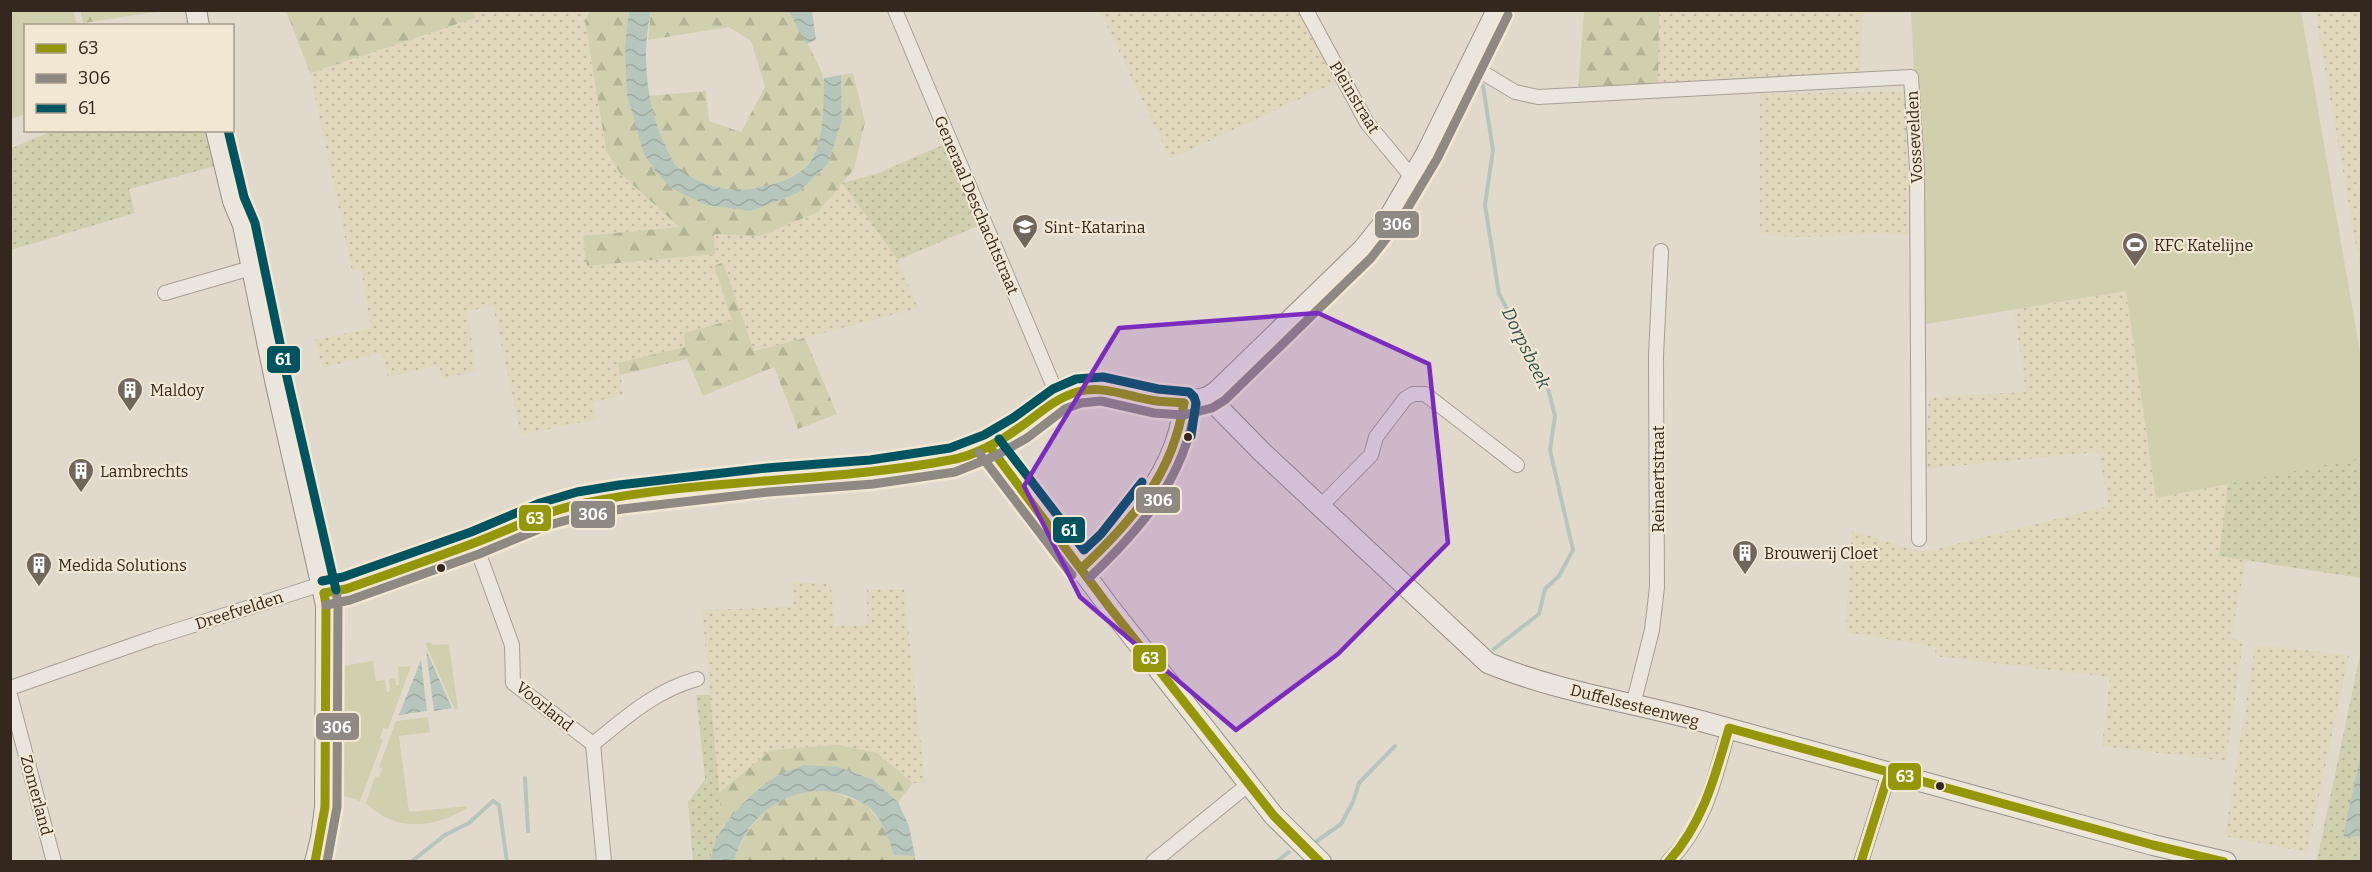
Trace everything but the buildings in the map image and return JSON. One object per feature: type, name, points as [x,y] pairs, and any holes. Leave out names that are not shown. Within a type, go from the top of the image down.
[{"type":"street","name":"Generaal Deschachtstraat","points":[[895,10],[1059,399]]},
{"type":"street","name":"Pleinstraat","points":[[1306,10],[1367,123],[1412,177]]},
{"type":"street","points":[[323,588],[346,589],[475,543],[545,514],[579,504],[768,480],[872,472],[953,460],[989,446],[1020,428],[1059,399],[1078,391],[1102,389],[1156,401],[1184,403],[1208,397],[1217,391],[1363,249],[1391,214],[1497,10]]},
{"type":"street","name":"Vossevelden","points":[[1470,65],[1515,92],[1538,97],[1911,77],[1917,169],[1919,539]]},
{"type":"street","points":[[216,132],[233,201],[243,225],[250,268],[323,588],[325,807],[315,861]]},
{"type":"street","name":"Reinaertstraat","points":[[1633,705],[1652,630],[1657,587],[1656,356],[1661,251]]},
{"type":"street","points":[[165,292],[250,268]]},
{"type":"street","points":[[1320,507],[1371,455],[1376,437],[1404,399],[1413,394],[1425,394],[1517,465]]},
{"type":"street","name":"Duffelsesteenweg","points":[[1208,397],[1320,507],[1488,663],[1516,675],[1729,728],[2153,845],[2226,861]]},
{"type":"street","points":[[1082,568],[1110,542],[1168,462],[1179,434],[1184,403]]},
{"type":"street","points":[[989,446],[1110,608],[1274,816],[1320,861]]},
{"type":"street","name":"Voorland","points":[[475,543],[512,645],[513,683],[592,744]]},
{"type":"street","name":"Dreefvelden","points":[[10,688],[153,638],[323,588]]},
{"type":"street","points":[[604,861],[592,744],[643,704],[682,683],[697,679]]},
{"type":"street","name":"Zomerland","points":[[10,694],[54,861]]},
{"type":"street","points":[[1668,861],[1682,848],[1703,815],[1729,728]]},
{"type":"street","points":[[1861,861],[1889,773]]},
{"type":"street","points":[[1154,861],[1250,783]]},
{"type":"highlighted area","points":[[1318,313],[1429,364],[1448,543],[1338,654],[1236,730],[1080,597],[1024,486],[1119,328]]},
{"type":"shaded area","points":[[472,11],[590,11],[585,21],[605,148],[621,173],[679,227],[583,236],[587,266],[715,254],[714,234],[760,236],[818,212],[842,183],[898,260],[918,308],[754,351],[723,262],[714,266],[733,320],[684,333],[686,347],[619,363],[623,395],[593,402],[596,419],[521,435],[493,306],[468,311],[475,371],[442,379],[439,365],[388,377],[381,353],[323,368],[314,340],[371,328],[361,269],[352,271],[310,73],[474,18]]},
{"type":"shaded area","points":[[1100,11],[1302,11],[1341,80],[1170,159]]},
{"type":"shaded area","points":[[1659,11],[1903,11],[1903,14],[1862,14],[1861,74],[1658,88]]},
{"type":"shaded area","points":[[2315,11],[2361,11],[2361,276]]},
{"type":"shaded area","points":[[1908,91],[1913,234],[1799,237],[1760,235],[1760,94]]},
{"type":"shaded area","points":[[2126,291],[2156,498],[2228,483],[2219,556],[2246,560],[2231,639],[2243,641],[2226,761],[2102,746],[2110,677],[1935,656],[1936,647],[1845,632],[1852,530],[1911,549],[1928,551],[2109,506],[2098,452],[1925,469],[1929,397],[2026,392],[2014,310]]},
{"type":"shaded area","points":[[792,582],[831,584],[834,626],[867,625],[867,589],[904,589],[925,783],[913,783],[877,753],[771,750],[719,793],[702,610],[793,607]]},
{"type":"shaded area","points":[[2255,645],[2349,655],[2307,852],[2225,836]]},
{"type":"green space","points":[[80,10],[163,10],[163,11],[83,23]]},
{"type":"green space","points":[[472,10],[475,18],[310,73],[286,11]]},
{"type":"green space","points":[[10,11],[73,11],[77,24],[24,24],[24,114],[11,119]]},
{"type":"green space","points":[[590,11],[629,11],[625,45],[644,154],[751,211],[798,193],[828,164],[842,120],[841,75],[853,73],[865,122],[854,169],[818,212],[760,236],[714,234],[715,254],[587,266],[583,236],[679,227],[620,173],[606,150],[585,21]]},
{"type":"green space","points":[[651,11],[789,11],[814,56],[824,80],[823,121],[818,144],[811,160],[798,172],[782,181],[744,190],[724,189],[705,184],[689,176],[675,164],[662,140],[648,96],[706,91],[709,121],[741,132],[765,87],[751,41],[729,27],[648,40]]},
{"type":"green space","points":[[1584,11],[1659,11],[1658,88],[1578,91]]},
{"type":"green space","name":"KFC Katelijne","points":[[1911,11],[2301,11],[2361,358],[2361,458],[2156,498],[2126,291],[1926,324]]},
{"type":"green space","points":[[50,132],[207,132],[216,166],[129,189],[135,213],[11,250],[10,149]]},
{"type":"green space","points":[[945,144],[980,225],[898,260],[842,183],[876,174]]},
{"type":"green space","points":[[723,262],[754,351],[805,338],[837,414],[798,429],[774,367],[703,396],[687,359],[620,375],[618,363],[685,347],[684,333],[732,320],[714,266]]},
{"type":"green space","points":[[2361,458],[2361,578],[2219,556],[2228,483]]},
{"type":"green space","points":[[430,642],[432,645],[449,644],[458,709],[455,710],[425,643]]},
{"type":"green space","points":[[2361,650],[2361,860],[2317,860]]},
{"type":"green space","points":[[373,661],[376,681],[385,680],[387,692],[390,691],[389,679],[395,678],[396,685],[399,685],[398,667],[411,666],[388,729],[383,728],[380,738],[383,740],[360,801],[341,795],[335,766],[337,667]]},
{"type":"green space","points":[[696,695],[710,695],[723,827],[711,854],[711,861],[693,861],[688,802],[705,779]]},
{"type":"green space","points":[[428,717],[430,732],[399,736],[409,812],[467,806],[467,808],[427,823],[401,823],[389,819],[366,803],[375,776],[379,777],[382,768],[379,767],[396,721]]},
{"type":"green space","points":[[838,745],[877,753],[913,783],[898,802],[872,779],[838,767],[745,801],[723,827],[719,793],[771,750]]},
{"type":"green space","points":[[828,790],[865,804],[885,827],[894,855],[915,856],[915,862],[734,862],[750,829],[758,818],[778,801],[800,792]]},
{"type":"water","points":[[629,11],[651,11],[646,45],[650,99],[667,149],[675,163],[685,173],[716,187],[739,190],[783,181],[796,174],[812,159],[819,141],[824,78],[841,75],[842,120],[828,164],[798,193],[751,211],[706,205],[671,188],[644,154],[627,95],[625,45]]},
{"type":"water","points":[[789,11],[812,11],[816,40],[806,44]]},
{"type":"water","points":[[426,650],[452,708],[434,711]]},
{"type":"water","points":[[421,660],[427,711],[399,715]]},
{"type":"water","points":[[2361,753],[2361,836],[2343,837]]},
{"type":"water","points":[[804,765],[838,767],[872,779],[898,802],[909,826],[915,856],[894,855],[879,820],[870,808],[844,795],[823,791],[804,793],[785,799],[768,809],[753,823],[734,861],[711,861],[717,837],[744,803],[774,778]]},
{"type":"waterway","name":"Dorpsbeek","points":[[1483,86],[1493,150],[1485,205],[1499,294],[1546,381],[1555,416],[1550,450],[1573,550],[1559,576],[1545,589],[1539,614],[1494,649]]},
{"type":"waterway","name":"Dorpsbeek","points":[[1317,841],[1341,824],[1353,802],[1359,783],[1395,746]]},
{"type":"waterway","points":[[525,778],[528,831]]},
{"type":"waterway","points":[[411,862],[445,835],[469,823],[493,801],[499,805],[507,862]]},
{"type":"waterway","name":"Dorpsbeek","points":[[1276,862],[1289,852]]},
{"type":"transit line","name":"306","points":[[326,605],[350,600],[479,554],[549,525],[582,516],[622,509],[769,492],[873,484],[955,472],[995,456],[1027,438],[1065,409],[1081,403],[1101,401],[1154,413],[1184,415],[1212,408],[1225,400],[1371,258],[1400,221],[1437,159],[1508,15]]},
{"type":"transit line","name":"61","points":[[228,132],[244,197],[255,223],[287,377],[336,590]]},
{"type":"transit line","name":"61","points":[[322,581],[343,577],[471,532],[540,503],[577,492],[767,468],[870,460],[950,448],[984,435],[1013,418],[1053,389],[1076,379],[1103,377],[1158,389],[1189,392],[1196,403],[1191,436]]},
{"type":"transit line","name":"63","points":[[324,593],[346,589],[458,549],[539,516],[580,504],[672,489],[858,473],[959,458],[998,442],[1055,402],[1077,392],[1107,391],[1184,403]]},
{"type":"transit line","name":"63","points":[[1082,568],[1118,532],[1148,494],[1171,452],[1179,429],[1184,403]]},
{"type":"transit line","name":"306","points":[[1090,577],[1144,520],[1158,500],[1182,456],[1196,405]]},
{"type":"transit line","name":"61","points":[[999,439],[1084,550],[1101,534],[1142,482]]},
{"type":"transit line","name":"63","points":[[989,446],[1110,608],[1274,816],[1320,862]]},
{"type":"transit line","name":"306","points":[[979,453],[1072,575]]},
{"type":"transit line","name":"306","points":[[327,862],[337,807],[338,605],[336,591]]},
{"type":"transit line","name":"63","points":[[315,862],[325,807],[326,605],[324,593]]},
{"type":"transit line","name":"63","points":[[1668,862],[1690,832],[1699,815],[1713,782],[1729,728],[2153,845],[2224,862]]},
{"type":"transit line","name":"63","points":[[1861,862],[1889,773]]},
{"type":"place","name":"Sint-Katarina","points":[[1025,250]]},
{"type":"place","name":"KFC Katelijne","points":[[2135,268]]},
{"type":"place","name":"Maldoy","points":[[130,413]]},
{"type":"place","name":"Lambrechts","points":[[81,494]]},
{"type":"place","name":"Brouwerij Cloet","points":[[1745,576]]},
{"type":"place","name":"Medida Solutions","points":[[39,588]]}]
